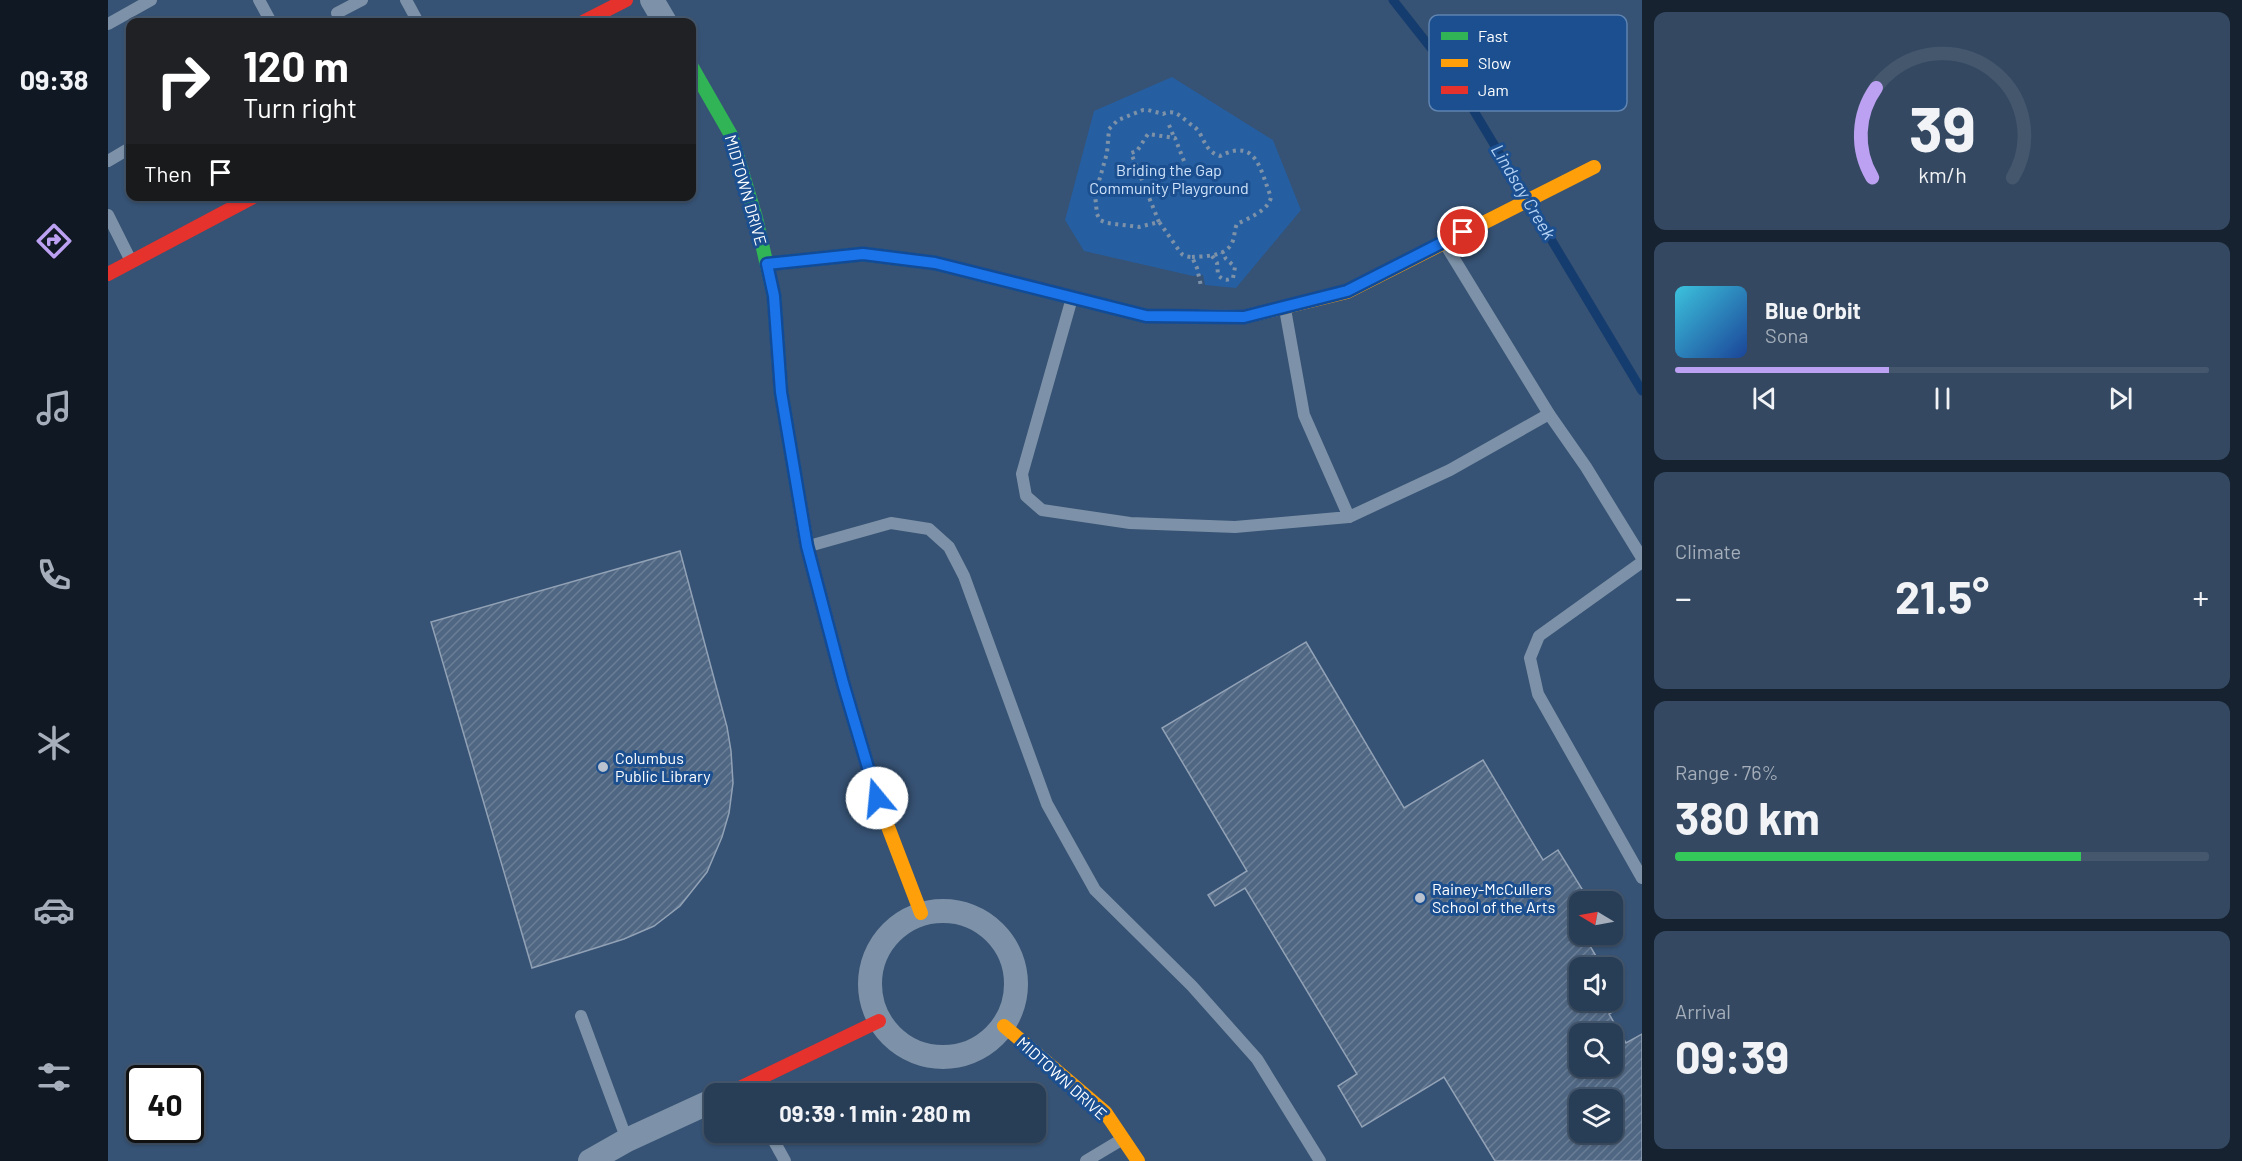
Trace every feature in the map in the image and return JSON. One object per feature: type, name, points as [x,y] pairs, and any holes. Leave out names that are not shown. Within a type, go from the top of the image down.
[{"type":"street","points":[[591,18],[626,0]]},
{"type":"street","points":[[652,0],[663,18]]},
{"type":"street","name":"MIDTOWN DRIVE","points":[[696,74],[731,135],[767,264],[774,296],[781,392],[807,546],[843,683],[877,798],[921,914]]},
{"type":"street","points":[[767,264],[863,254],[935,263],[1146,316],[1244,317],[1347,291],[1594,167]]},
{"type":"street","points":[[108,274],[246,201]]},
{"type":"street","points":[[944,910],[966,914],[987,924],[1003,940],[1013,961],[1017,983],[1014,1006],[1004,1026],[987,1044],[965,1055],[940,1058],[916,1053],[895,1040],[879,1021],[871,1000],[870,978],[875,957],[886,938],[902,923],[921,914],[944,910]]},
{"type":"street","points":[[759,1083],[879,1021]]},
{"type":"street","name":"MIDTOWN DRIVE","points":[[1004,1026],[1105,1112],[1138,1161]]},
{"type":"street","points":[[590,1161],[627,1140],[704,1105]]},
{"type":"lane","points":[[108,24],[151,0]]},
{"type":"lane","points":[[259,0],[269,18]]},
{"type":"lane","points":[[337,13],[362,0]]},
{"type":"lane","points":[[406,0],[416,18]]},
{"type":"lane","points":[[108,161],[126,150]]},
{"type":"lane","points":[[108,215],[132,262]]},
{"type":"lane","points":[[1443,242],[1549,414],[1586,467],[1642,560],[1539,636],[1530,658],[1538,694],[1642,878]]},
{"type":"lane","points":[[1072,297],[1022,474],[1026,496],[1042,510],[1130,523],[1235,527],[1349,517],[1450,470],[1549,414]]},
{"type":"lane","points":[[1284,307],[1304,415],[1349,517]]},
{"type":"lane","points":[[807,546],[891,523],[929,529],[949,548],[964,576],[1047,804],[1095,890],[1192,986],[1257,1059],[1320,1161]]},
{"type":"lane","points":[[581,1016],[627,1140]]},
{"type":"lane","points":[[1086,1161],[1123,1139]]},
{"type":"lane","points":[[775,1143],[784,1161]]},
{"type":"path","points":[[1158,220],[1139,227],[1107,222],[1100,220],[1095,207],[1095,195],[1107,153],[1109,129],[1118,120],[1148,110],[1158,114],[1170,111],[1181,115],[1197,129],[1205,145],[1216,155],[1246,150],[1255,156],[1271,197],[1270,202],[1238,224],[1232,243],[1222,252],[1212,256],[1184,256],[1158,220],[1131,153],[1137,151],[1148,134],[1175,138]]},
{"type":"path","points":[[1169,125],[1184,161]]},
{"type":"path","points":[[1222,252],[1226,260]]},
{"type":"path","points":[[1212,256],[1217,264],[1218,275],[1222,279],[1233,278],[1235,273],[1232,263],[1220,260],[1217,264]]},
{"type":"path","points":[[1192,257],[1201,281],[1201,316]]},
{"type":"green space","name":"Briding the Gap Community Playground","points":[[1172,77],[1273,140],[1301,210],[1236,288],[1205,285],[1203,275],[1193,276],[1084,251],[1065,220],[1094,111]]},
{"type":"building","name":"Columbus Public Library","points":[[680,551],[727,727],[731,751],[733,783],[729,813],[722,837],[707,872],[680,906],[654,926],[624,939],[532,968],[431,622]]},
{"type":"building","name":"Rainey-McCullers School of the Arts","points":[[1306,642],[1404,808],[1483,760],[1543,860],[1558,850],[1583,891],[1569,891],[1569,945],[1589,945],[1597,957],[1569,957],[1569,1011],[1614,1011],[1609,1014],[1614,1023],[1569,1023],[1569,1077],[1623,1077],[1623,1038],[1626,1043],[1642,1034],[1642,1161],[1495,1161],[1444,1077],[1362,1127],[1338,1086],[1357,1074],[1245,888],[1215,906],[1208,895],[1247,871],[1162,728]]},
{"type":"waterway","name":"Lindsay Creek","points":[[1393,0],[1429,46]]},
{"type":"waterway","name":"Lindsay Creek","points":[[1474,111],[1642,391]]},
{"type":"traffic: fast","points":[[696,74],[731,135],[756,218],[774,296],[781,392],[799,499]]},
{"type":"traffic: fast","points":[[767,264],[863,254],[935,263],[1146,316],[1185,316]]},
{"type":"traffic: slow","points":[[1185,316],[1244,317],[1347,292],[1594,167]]},
{"type":"traffic: slow","points":[[799,499],[807,546],[843,683],[877,798],[921,913]]},
{"type":"traffic: slow","points":[[1004,1026],[1105,1112],[1138,1161]]},
{"type":"traffic: jam","points":[[591,18],[626,0]]},
{"type":"traffic: jam","points":[[108,274],[246,201]]},
{"type":"traffic: jam","points":[[750,1083],[879,1021]]},
{"type":"place","name":"Columbus Public Library","points":[[603,767]]},
{"type":"place","name":"Rainey-McCullers School of the Arts","points":[[1420,898]]},
{"type":"route","points":[[877,798],[843,683],[807,546],[781,392],[774,296],[767,264],[863,254],[935,263],[1146,316],[1244,317],[1347,291],[1463,232]]}]
